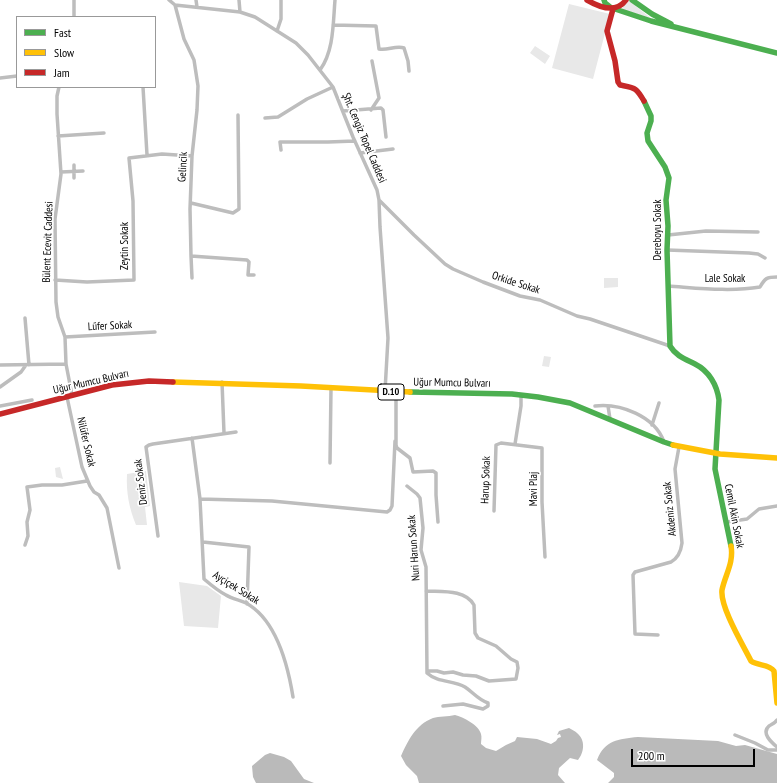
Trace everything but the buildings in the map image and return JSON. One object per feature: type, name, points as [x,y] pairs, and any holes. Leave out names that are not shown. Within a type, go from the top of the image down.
[{"type":"street","points":[[74,0],[74,16]]},
{"type":"street","points":[[169,0],[175,5]]},
{"type":"street","points":[[196,0],[197,7]]},
{"type":"street","points":[[239,0],[240,12]]},
{"type":"street","points":[[277,31],[281,19],[282,0]]},
{"type":"street","points":[[320,70],[327,60],[330,51],[335,0]]},
{"type":"street","points":[[589,1],[598,0]]},
{"type":"street","points":[[604,0],[605,3],[621,12],[777,53]]},
{"type":"street","points":[[589,1],[613,8],[622,6],[626,0]]},
{"type":"street","points":[[632,0],[652,14],[676,27]]},
{"type":"street","name":"Şht. Cengiz Topel Caddesi","points":[[175,5],[240,12],[255,17],[296,43],[333,87],[377,190],[379,200],[388,338],[385,391]]},
{"type":"street","name":"Gelincik","points":[[175,5],[184,39],[194,60],[198,77],[197,110],[192,156],[192,278]]},
{"type":"street","name":"Dereboyu Sokak","points":[[613,8],[607,31],[618,82],[620,85],[638,90],[645,103],[651,116],[647,133],[648,141],[665,167],[668,178],[666,200],[670,346]]},
{"type":"street","points":[[333,26],[376,26],[379,49],[404,48],[409,71]]},
{"type":"street","points":[[371,110],[378,98],[372,61]]},
{"type":"street","points":[[0,78],[16,76]]},
{"type":"street","points":[[265,118],[278,117],[307,99],[333,87]]},
{"type":"street","name":"Bülent Ecevit Caddesi","points":[[59,88],[57,96],[58,136],[61,172],[56,220],[55,280],[58,317],[65,337],[66,364],[70,396]]},
{"type":"street","points":[[144,88],[147,155],[162,154],[192,156]]},
{"type":"street","points":[[343,111],[371,110],[381,108],[383,110],[386,137]]},
{"type":"street","points":[[191,203],[233,213],[239,209],[238,115]]},
{"type":"street","points":[[58,136],[104,133]]},
{"type":"street","points":[[281,150],[280,142],[328,142],[355,140]]},
{"type":"street","points":[[360,153],[393,149]]},
{"type":"street","name":"Zeytin Sokak","points":[[55,280],[87,282],[134,280],[133,201],[129,158],[147,155]]},
{"type":"street","points":[[74,165],[74,178]]},
{"type":"street","points":[[61,172],[83,171]]},
{"type":"street","name":"Orkide Sokak","points":[[379,200],[445,264],[458,272],[520,296],[540,300],[577,316],[670,346]]},
{"type":"street","points":[[668,234],[706,231],[758,232]]},
{"type":"street","points":[[667,250],[749,253],[758,254],[765,258]]},
{"type":"street","points":[[191,256],[247,260],[249,262],[248,275],[254,275]]},
{"type":"street","name":"Lale Sokak","points":[[668,286],[718,289],[754,288],[760,287],[764,280],[768,277],[777,277]]},
{"type":"street","points":[[0,387],[22,372],[27,365],[25,318]]},
{"type":"street","name":"Lűfer Sokak","points":[[65,337],[155,332]]},
{"type":"street","points":[[670,346],[672,352],[677,356],[698,365],[715,384],[719,400],[715,453]]},
{"type":"street","points":[[0,365],[66,364]]},
{"type":"street","name":"Uğur Mumcu Bulvarı","points":[[0,414],[112,385],[149,381],[222,382],[396,392],[521,395],[570,403],[664,442],[679,446],[715,453],[758,458],[777,458]]},
{"type":"street","points":[[222,382],[224,433]]},
{"type":"street","points":[[330,463],[331,388]]},
{"type":"street","points":[[200,499],[272,501],[387,512],[392,506],[396,392]]},
{"type":"street","points":[[515,444],[521,406],[521,395]]},
{"type":"street","name":"Nilüfer Sokak","points":[[70,396],[82,467],[87,481],[94,492],[99,495],[106,508],[120,568]]},
{"type":"street","points":[[0,406],[32,400]]},
{"type":"street","points":[[652,425],[659,404]]},
{"type":"street","points":[[595,406],[608,406],[627,409],[640,415],[661,435],[664,442]]},
{"type":"street","points":[[608,406],[610,419]]},
{"type":"street","name":"Deniz Sokak","points":[[158,536],[146,447],[153,444],[236,432]]},
{"type":"street","name":"Ayçiçek Sokak","points":[[192,438],[200,499],[204,579],[227,596],[247,604],[264,618],[275,636],[289,670],[293,697]]},
{"type":"street","points":[[395,441],[397,448],[406,453],[410,458],[413,472],[433,471],[436,473],[438,522]]},
{"type":"street","name":"Harup Sokak","points":[[494,511],[496,447],[500,443],[515,444]]},
{"type":"street","name":"Mavi Plaj","points":[[515,444],[542,448],[545,557]]},
{"type":"street","name":"Akdeniz Sokak","points":[[658,635],[635,634],[633,575],[636,572],[671,562],[676,559],[681,550],[682,543],[675,468],[679,446]]},
{"type":"street","name":"Cemil Akin Sokak","points":[[715,453],[714,469],[722,507],[727,522],[732,552],[731,561],[722,591],[727,613],[751,661],[756,665],[771,667],[773,669],[775,676],[775,697],[777,703]]},
{"type":"street","points":[[25,546],[28,536],[27,522],[30,510],[27,487],[42,484],[62,485],[87,481]]},
{"type":"street","name":"Nuri Harun Sokak","points":[[407,486],[420,498],[423,528],[421,550],[426,567],[426,591],[427,671],[453,672],[463,675],[476,676],[489,681],[516,679],[518,668],[516,662],[496,646],[478,638],[475,633],[474,626],[475,610],[471,601],[465,595],[458,593],[426,591]]},
{"type":"street","points":[[727,522],[747,519],[759,509],[777,506]]},
{"type":"street","points":[[203,542],[249,547],[247,604]]},
{"type":"street","points":[[427,671],[427,673],[433,678],[464,687],[479,700],[488,704],[488,706],[483,709],[463,704],[443,706]]},
{"type":"street","points":[[777,720],[766,730],[766,733],[777,747]]},
{"type":"street","points":[[735,735],[768,750],[777,750]]},
{"type":"shaded area","points":[[628,0],[652,19],[622,9]]},
{"type":"shaded area","points":[[569,4],[610,14],[593,79],[552,68]]},
{"type":"shaded area","points":[[535,46],[550,56],[545,64],[530,53]]},
{"type":"shaded area","points":[[604,278],[618,278],[618,287],[604,288]]},
{"type":"shaded area","points":[[544,356],[551,357],[549,367],[542,366]]},
{"type":"shaded area","points":[[60,467],[63,479],[56,477],[55,468]]},
{"type":"shaded area","points":[[146,471],[150,506],[145,507],[147,525],[136,525],[128,500],[127,474]]},
{"type":"shaded area","points":[[179,582],[207,586],[221,596],[218,628],[184,626]]},
{"type":"shaded area","points":[[455,715],[474,725],[480,731],[481,744],[486,748],[496,751],[515,741],[517,737],[537,739],[551,744],[561,737],[560,734],[557,735],[559,731],[569,728],[582,739],[582,754],[578,760],[570,758],[559,768],[558,775],[565,783],[419,783],[417,776],[406,765],[401,756],[406,745],[417,729],[427,721],[435,717]]},
{"type":"shaded area","points":[[638,737],[718,741],[736,746],[745,745],[777,754],[777,783],[608,783],[614,777],[614,773],[597,760],[600,753],[608,744],[618,740]]},
{"type":"shaded area","points":[[270,753],[284,757],[291,761],[304,779],[314,783],[256,783],[253,777],[252,766],[265,755]]},
{"type":"traffic: fast","points":[[604,0],[610,7]]},
{"type":"traffic: fast","points":[[632,0],[652,14],[671,24]]},
{"type":"traffic: fast","points":[[615,9],[651,21],[777,53]]},
{"type":"traffic: fast","points":[[644,101],[651,116],[647,133],[648,141],[665,167],[669,178],[666,200],[668,226],[667,250],[670,346],[678,355],[704,370],[712,379],[716,389],[719,400],[715,469],[731,546]]},
{"type":"traffic: fast","points":[[410,392],[512,394],[570,403],[673,445]]},
{"type":"traffic: slow","points":[[173,382],[301,386],[410,392]]},
{"type":"traffic: slow","points":[[673,445],[720,454],[777,458]]},
{"type":"traffic: slow","points":[[731,546],[731,558],[723,584],[722,597],[728,616],[751,661],[769,667],[774,671],[777,703]]},
{"type":"traffic: jam","points":[[587,0],[607,8],[617,7],[626,0]]},
{"type":"traffic: jam","points":[[613,9],[607,31],[615,61],[618,82],[620,85],[635,89],[644,101]]},
{"type":"traffic: jam","points":[[0,414],[112,385],[149,381],[173,382]]}]
